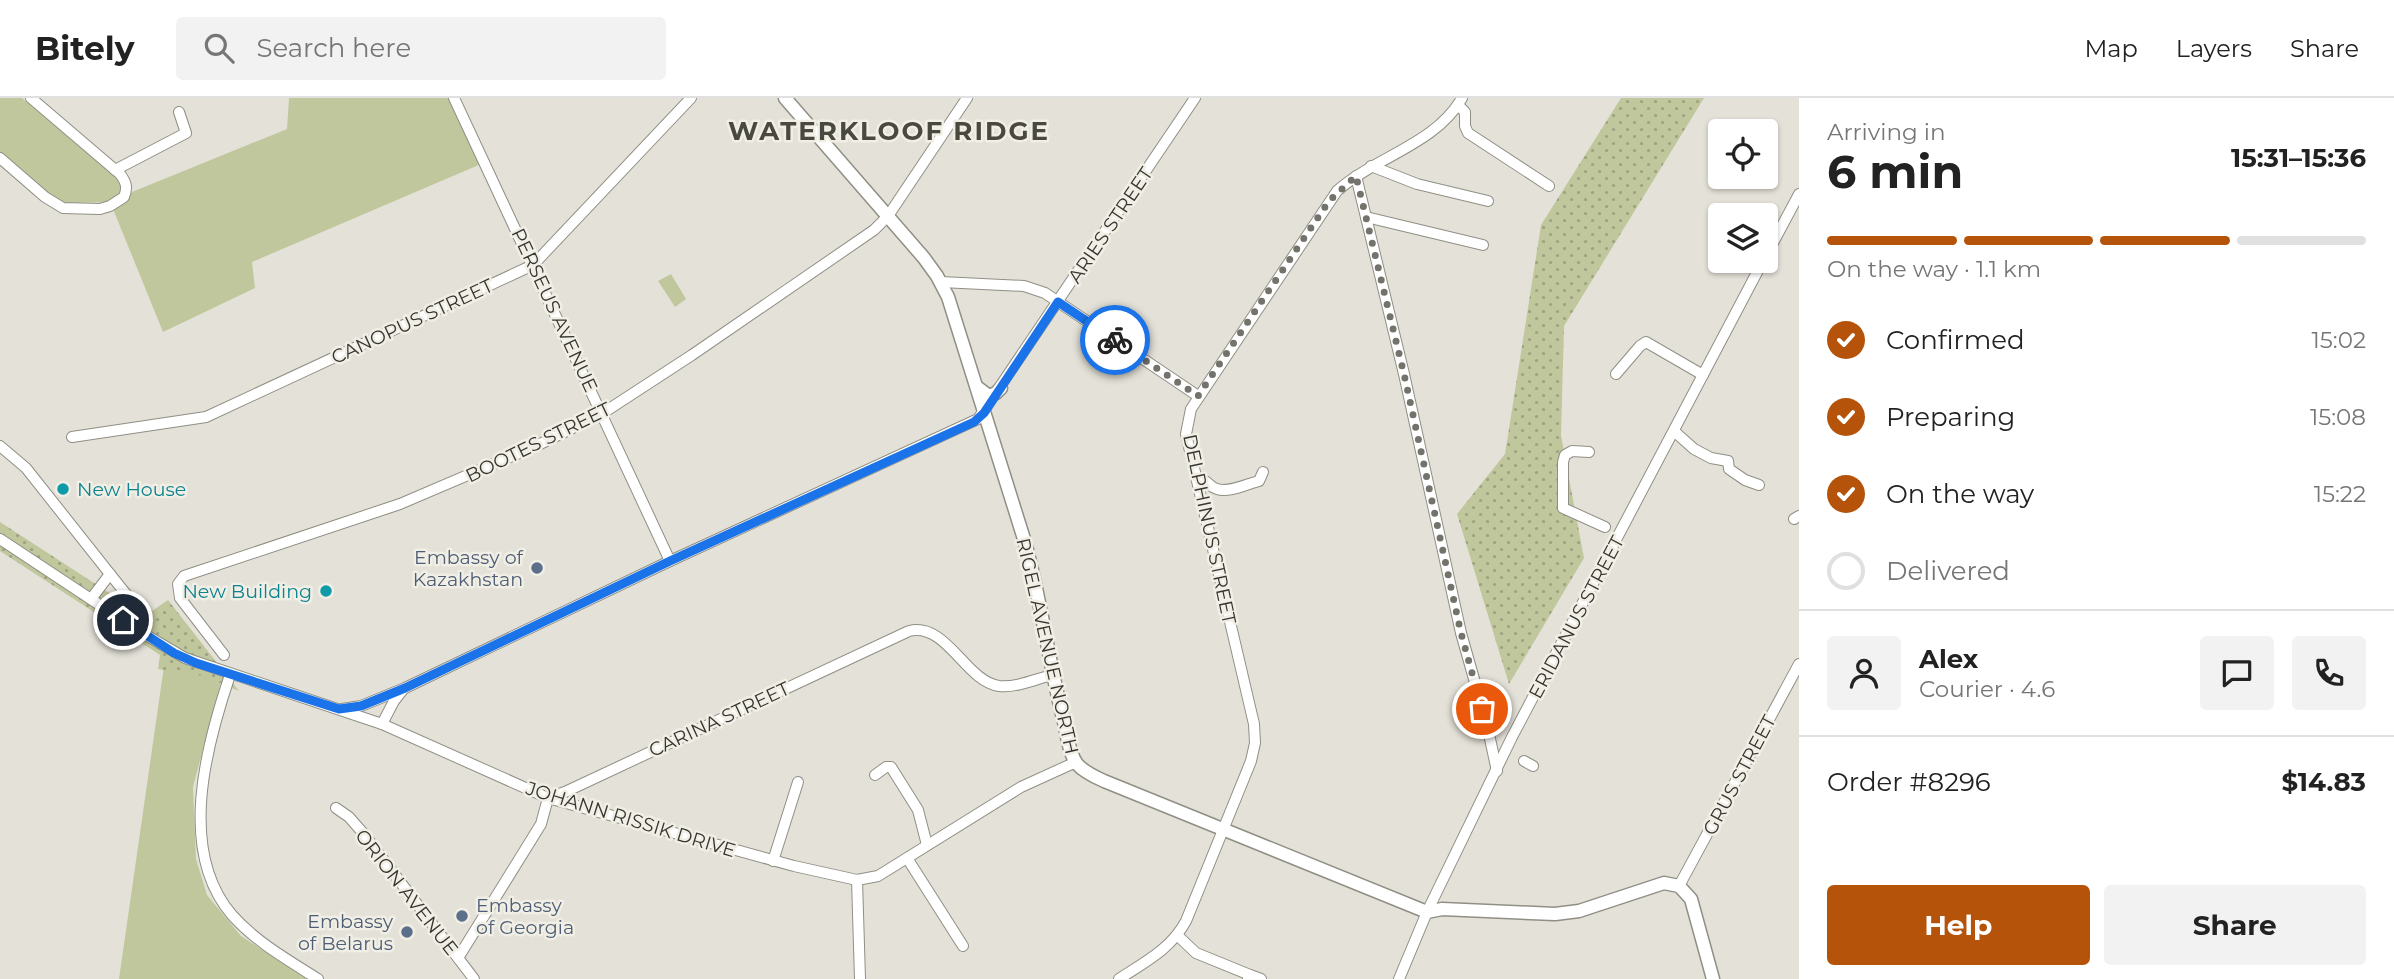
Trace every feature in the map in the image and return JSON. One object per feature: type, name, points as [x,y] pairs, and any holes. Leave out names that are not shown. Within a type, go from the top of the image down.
[{"type":"main road","name":"RIGEL AVENUE NORTH","points":[[785,98],[924,258],[941,282],[951,306],[1033,571],[1052,674],[1076,762],[1082,769],[1104,781],[1427,912]]},
{"type":"main road","points":[[976,387],[989,396],[1001,388]]},
{"type":"main road","points":[[1427,912],[1442,909],[1555,914],[1579,911],[1664,883],[1679,886],[1691,899],[1713,979]]},
{"type":"street","points":[[0,158],[63,208],[100,209],[124,197],[126,181],[116,170],[31,98]]},
{"type":"street","name":"PERSEUS AVENUE","points":[[454,98],[670,561]]},
{"type":"street","name":"CANOPUS STREET","points":[[72,438],[206,417],[533,265],[691,98]]},
{"type":"street","name":"BOOTES STREET","points":[[224,655],[180,598],[178,584],[184,576],[400,504],[527,450],[603,413],[861,240],[888,216],[967,98]]},
{"type":"street","name":"ARIES STREET","points":[[339,709],[361,706],[405,688],[670,561],[970,424],[984,413],[1195,98]]},
{"type":"street","points":[[1460,101],[1466,116],[1465,127],[1468,133],[1549,186]]},
{"type":"street","name":"DELPHINUS STREET","points":[[1119,979],[1165,949],[1178,936],[1225,829],[1254,754],[1255,734],[1186,433],[1188,417],[1198,396],[1329,201],[1356,176],[1417,141],[1439,125],[1460,101]]},
{"type":"street","points":[[116,170],[186,133],[178,112]]},
{"type":"street","points":[[1371,166],[1417,184],[1488,201]]},
{"type":"street","points":[[1356,176],[1404,374],[1461,633],[1487,725],[1497,772]]},
{"type":"street","points":[[1778,233],[1799,194]]},
{"type":"street","points":[[1366,217],[1483,245]]},
{"type":"street","name":"ERIDANUS STREET","points":[[1399,979],[1427,912],[1612,530],[1675,432],[1757,273]]},
{"type":"street","points":[[941,282],[1024,286],[1045,293],[1198,396]]},
{"type":"street","points":[[1616,374],[1643,343],[1647,342],[1703,375]]},
{"type":"street","points":[[1675,432],[1693,449],[1711,458],[1728,461],[1729,469],[1745,480],[1759,485]]},
{"type":"street","points":[[0,446],[26,468],[126,594]]},
{"type":"street","points":[[1589,452],[1572,450],[1565,455],[1563,508],[1612,530]]},
{"type":"street","points":[[1198,478],[1214,489],[1225,490],[1259,481],[1263,472]]},
{"type":"street","name":"JOHANN RISSIK DRIVE","points":[[0,539],[174,653],[230,675],[382,724],[548,798],[773,861],[858,880]]},
{"type":"street","points":[[91,599],[110,574]]},
{"type":"street","name":"CARINA STREET","points":[[548,798],[909,631],[922,629],[934,635],[981,677],[997,686],[1052,674]]},
{"type":"street","name":"GRUS STREET","points":[[1679,886],[1799,664]]},
{"type":"street","points":[[230,675],[206,754],[201,788],[202,837],[208,876],[223,903],[243,926],[318,979]]},
{"type":"street","points":[[382,724],[394,701],[405,688]]},
{"type":"street","points":[[860,979],[858,880],[878,876],[1021,787],[1076,762]]},
{"type":"street","points":[[875,775],[886,767],[891,767],[918,810],[927,845]]},
{"type":"street","points":[[773,861],[798,782]]},
{"type":"street","points":[[458,958],[541,824],[548,798]]},
{"type":"street","name":"ORION AVENUE","points":[[336,808],[349,817],[363,833],[474,979]]},
{"type":"street","points":[[907,859],[963,946]]},
{"type":"street","points":[[1178,936],[1196,953],[1249,977],[1261,979]]},
{"type":"green space","points":[[0,98],[22,98],[119,180],[121,189],[118,195],[109,202],[64,203],[45,192],[0,154]]},
{"type":"green space","points":[[289,98],[449,98],[481,164],[252,262],[255,288],[163,332],[113,209],[125,203],[132,192],[287,129]]},
{"type":"green space","points":[[1621,98],[1704,98],[1564,326],[1561,435],[1584,558],[1509,684],[1457,514],[1505,454],[1541,225]]},
{"type":"green space","points":[[671,274],[686,299],[675,307],[658,281]]},
{"type":"green space","points":[[0,522],[145,616],[168,600],[239,691],[204,676],[158,669],[160,655],[0,551]]},
{"type":"green space","points":[[164,666],[222,677],[193,787],[196,859],[207,895],[241,936],[307,979],[119,979]]},
{"type":"way so far","points":[[1115,340],[1198,396],[1329,201],[1356,176],[1404,374],[1461,633],[1482,709]]},
{"type":"place","name":"New House","points":[[63,489]]},
{"type":"place","name":"Embassy of Kazakhstan","points":[[537,568]]},
{"type":"place","name":"New Building","points":[[326,591]]},
{"type":"place","name":"Embassy of Georgia","points":[[462,916]]},
{"type":"place","name":"Embassy of Belarus","points":[[407,932]]},
{"type":"district","name":"WATERKLOOF RIDGE","points":[[889,131]]},
{"type":"route","points":[[123,620],[174,653],[196,663],[339,709],[361,706],[405,688],[670,561],[974,422],[984,413],[1058,302],[1115,340]]}]
